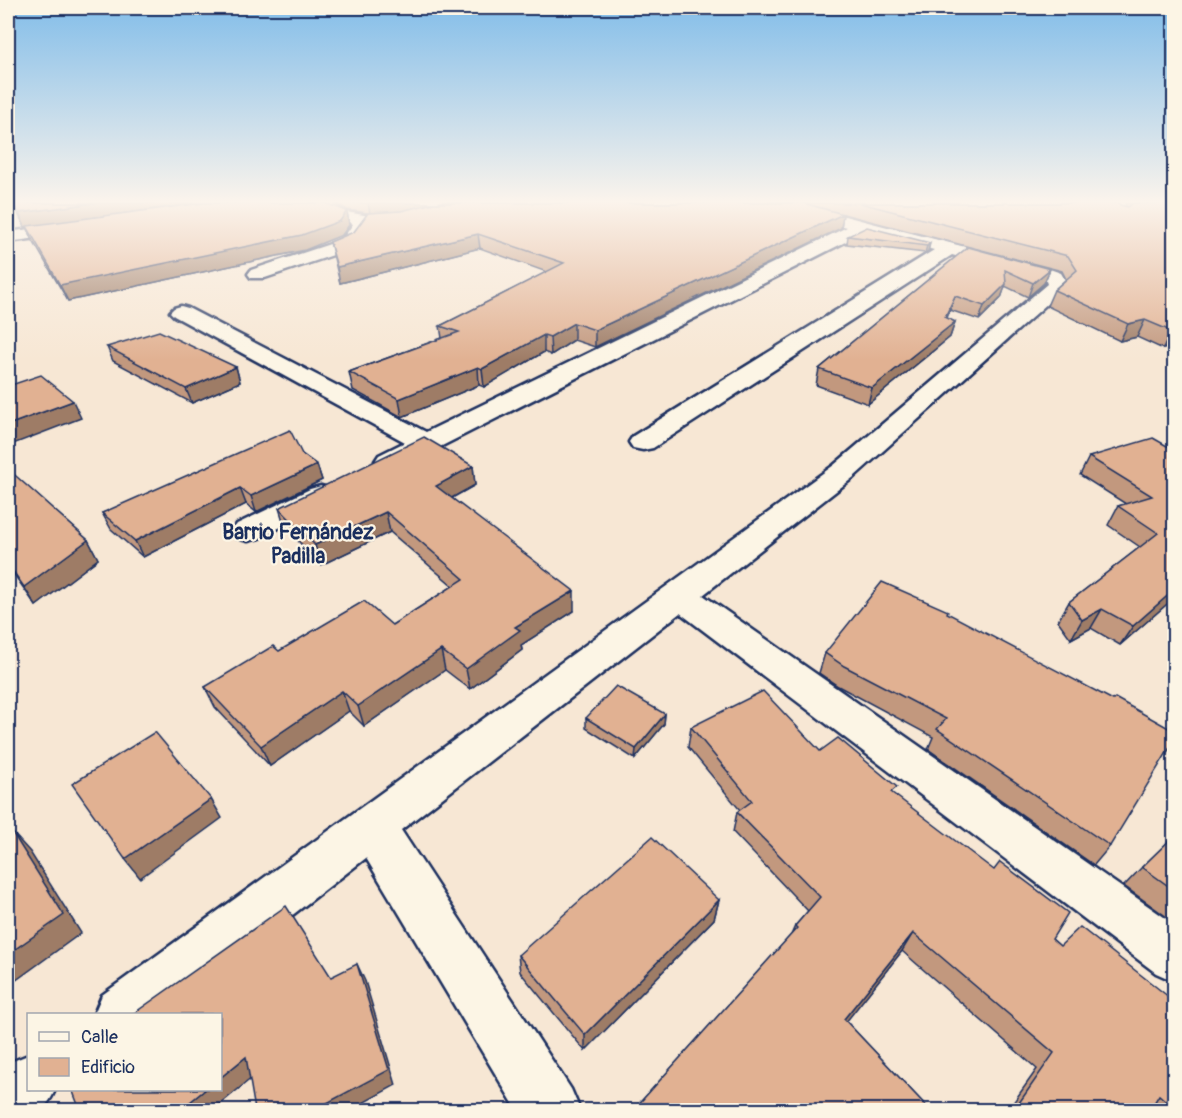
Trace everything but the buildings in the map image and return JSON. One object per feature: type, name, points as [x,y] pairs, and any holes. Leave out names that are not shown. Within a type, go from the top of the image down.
[{"type":"street","points":[[258,274],[314,255]]},
{"type":"street","points":[[373,469],[804,255]]},
{"type":"street","points":[[643,442],[940,255]]},
{"type":"street","points":[[122,1013],[844,471],[1058,285],[1054,277],[978,255]]},
{"type":"street","points":[[181,312],[426,443]]},
{"type":"street","points":[[248,531],[342,484]]},
{"type":"street","points":[[680,596],[1174,955]]},
{"type":"street","points":[[372,826],[550,1110]]},
{"type":"street","points":[[8,1099],[27,1085]]},
{"type":"district","name":"Barrio Fernández Padilla","points":[[298,544]]}]
